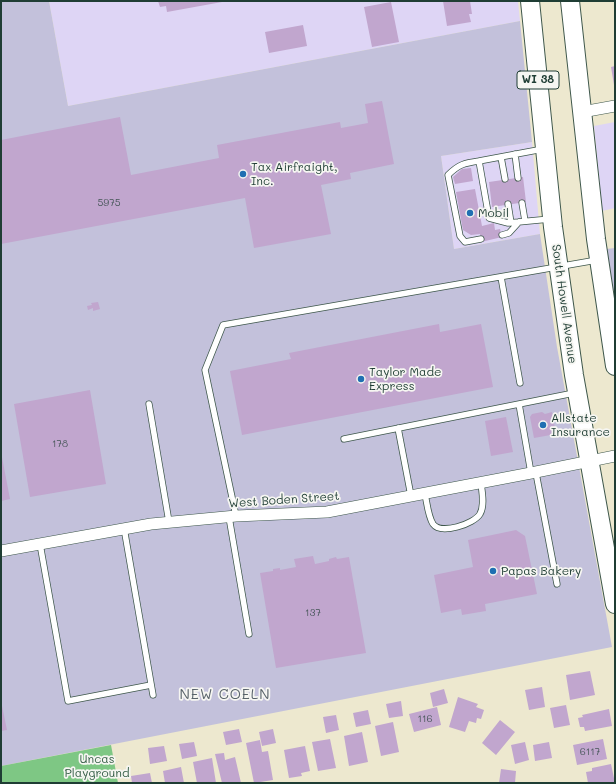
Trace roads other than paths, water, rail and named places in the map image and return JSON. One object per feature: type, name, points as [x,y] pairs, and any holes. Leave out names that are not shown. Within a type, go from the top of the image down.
[{"type":"main road","name":"South Howell Avenue","points":[[530,1],[552,218],[588,461],[615,604]]},
{"type":"main road","points":[[570,1],[599,259],[615,366]]},
{"type":"street","points":[[582,112],[615,106]]},
{"type":"street","name":"West Boden Street","points":[[1,551],[124,528],[169,522],[233,516],[327,512],[534,473],[615,456]]},
{"type":"lane","points":[[481,239],[465,242],[460,236],[448,175],[456,167],[465,163],[545,148]]},
{"type":"lane","points":[[515,154],[518,178]]},
{"type":"lane","points":[[501,157],[505,179]]},
{"type":"lane","points":[[479,161],[489,218],[511,223],[552,218]]},
{"type":"lane","points":[[502,235],[509,233],[522,222],[522,203]]},
{"type":"lane","points":[[508,204],[511,223]]},
{"type":"lane","points":[[249,634],[233,516],[205,370],[223,325],[599,259]]},
{"type":"lane","points":[[501,277],[520,383]]},
{"type":"lane","points":[[344,439],[577,393]]},
{"type":"lane","points":[[149,404],[169,522]]},
{"type":"lane","points":[[519,404],[558,584]]},
{"type":"lane","points":[[398,428],[411,496]]},
{"type":"lane","points":[[425,494],[433,523],[437,528],[445,529],[461,526],[473,521],[480,514],[483,503],[481,483]]},
{"type":"lane","points":[[124,528],[153,696]]},
{"type":"lane","points":[[40,544],[68,700],[151,685]]},
{"type":"place","name":"Tax Airfraight, Inc.","points":[[243,174]]},
{"type":"place","name":"Mobil","points":[[470,213]]},
{"type":"place","name":"Taylor Made Express","points":[[361,379]]},
{"type":"place","name":"Allstate Insurance","points":[[543,425]]},
{"type":"place","name":"Papas Bakery","points":[[493,571]]},
{"type":"district","name":"NEW COELN","points":[[225,695]]},
{"type":"park label","name":"Uncas Playground","points":[[97,766]]}]
